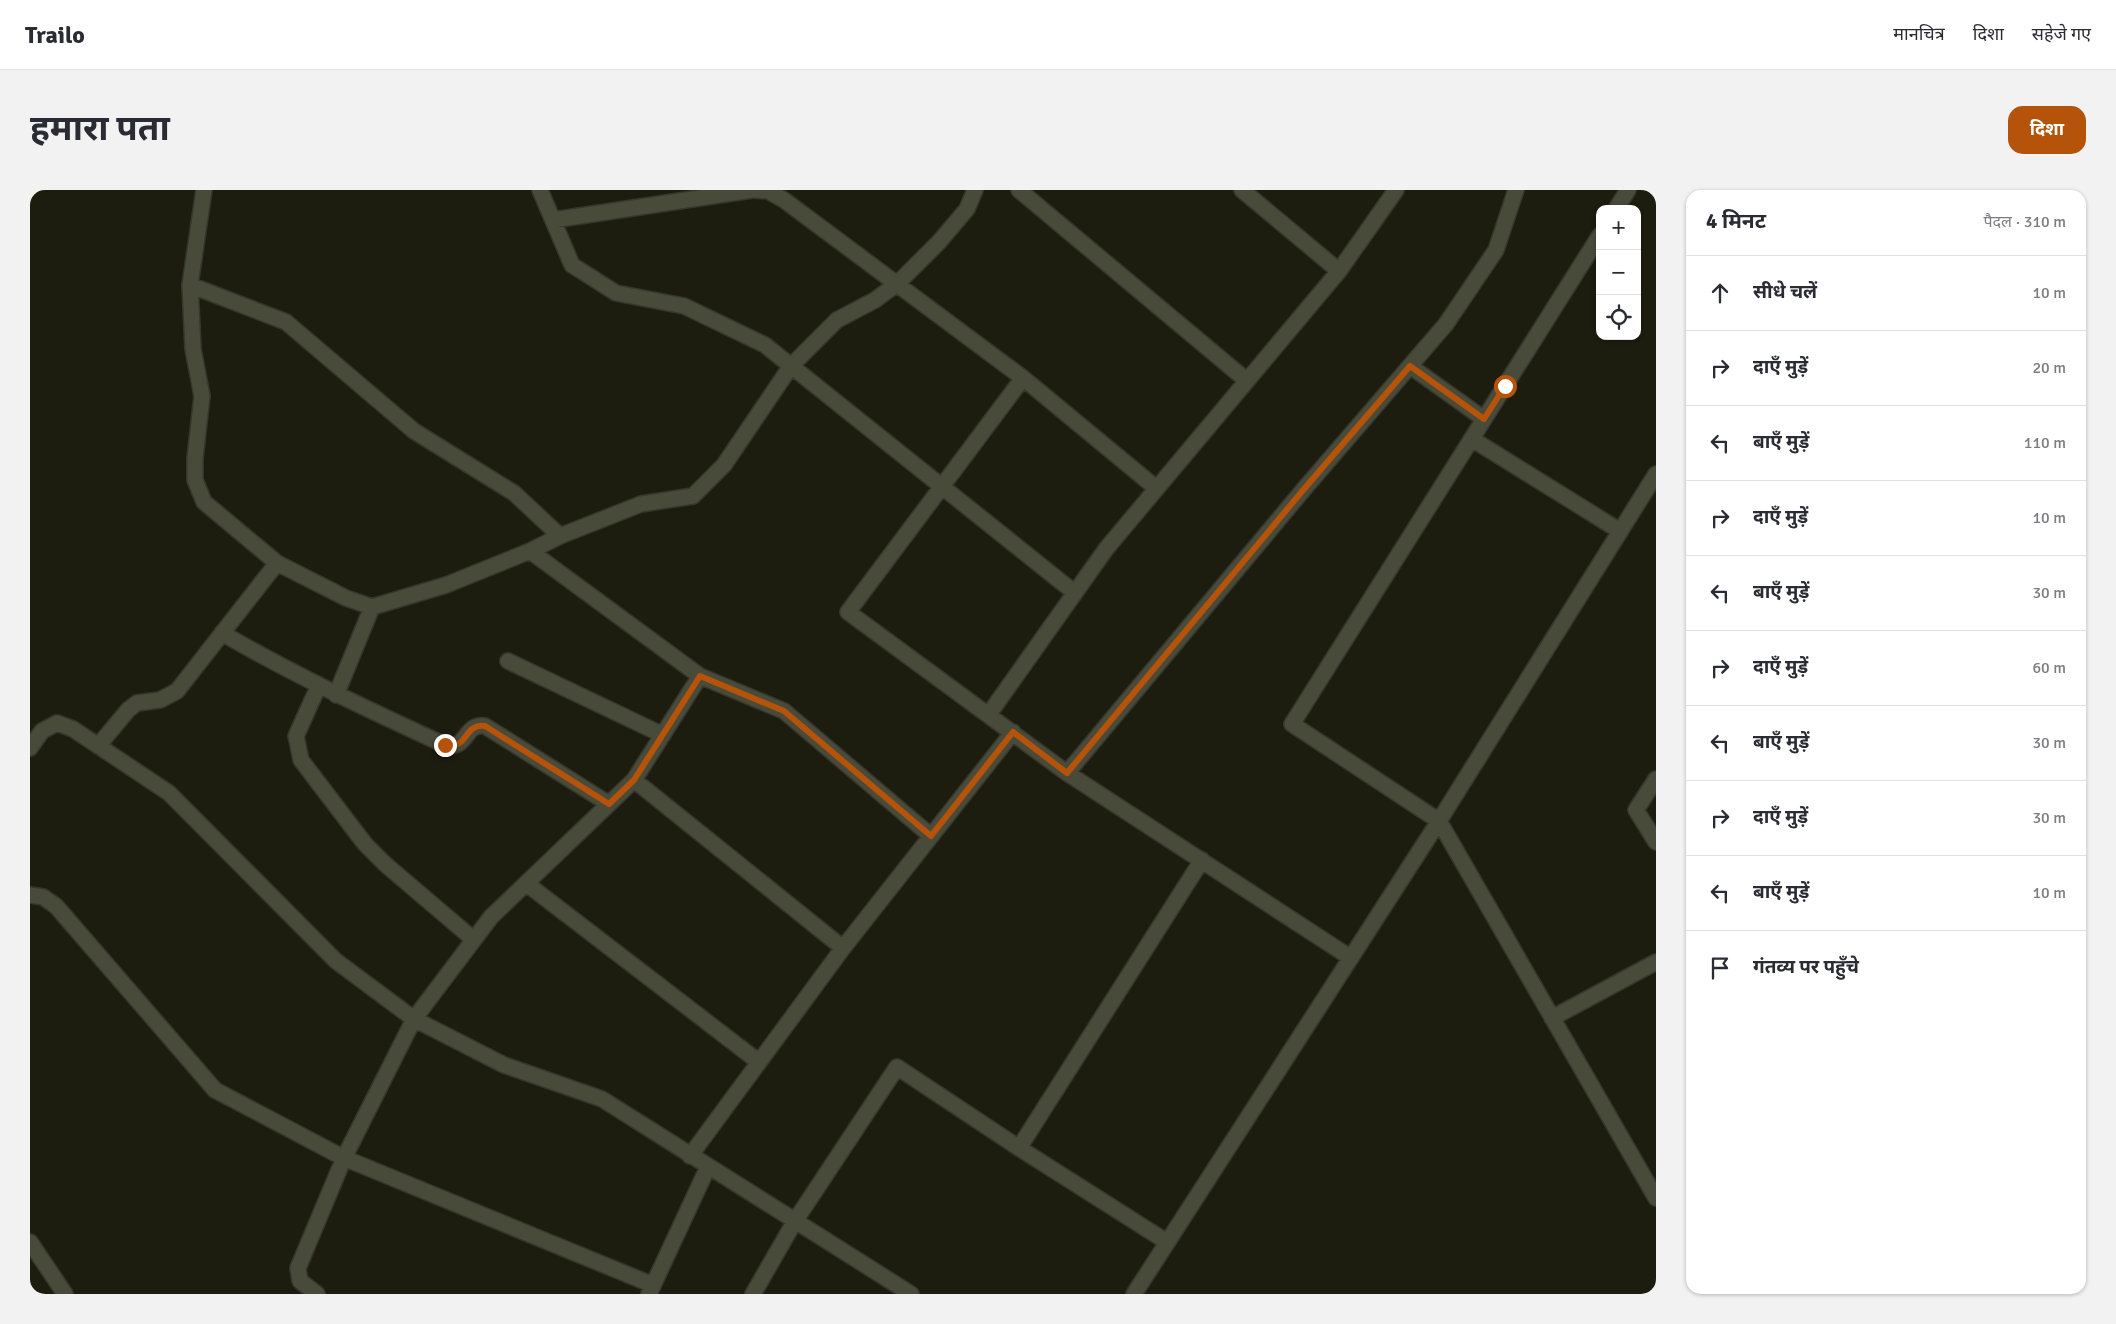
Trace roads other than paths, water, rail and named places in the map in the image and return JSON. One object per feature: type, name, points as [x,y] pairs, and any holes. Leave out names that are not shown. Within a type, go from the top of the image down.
[{"type":"street","points":[[204,190],[190,285],[192,349],[202,396],[195,458],[195,480],[204,502],[277,563],[346,598],[372,607],[446,585],[530,551],[560,536],[641,504],[693,496],[724,465],[790,366],[837,320],[875,300],[898,282],[939,242],[966,208],[976,190]]},
{"type":"street","points":[[540,190],[572,265],[616,293],[684,306],[765,345],[1075,593]]},
{"type":"street","points":[[553,220],[753,190],[768,191],[784,200],[898,282],[1023,378],[1156,488]]},
{"type":"street","points":[[1019,190],[1246,380]]},
{"type":"street","points":[[1242,190],[1339,271]]},
{"type":"street","points":[[989,714],[1106,549],[1339,271],[1396,190]]},
{"type":"street","points":[[1067,773],[1304,489],[1446,324],[1496,250],[1516,190]]},
{"type":"street","points":[[1619,205],[1628,190]]},
{"type":"street","points":[[1596,241],[1292,724],[1439,821],[1656,1198]]},
{"type":"street","points":[[190,285],[286,322],[414,431],[514,493],[560,536]]},
{"type":"street","points":[[1410,366],[1484,419]]},
{"type":"street","points":[[1023,378],[848,612],[1067,773],[1351,958]]},
{"type":"street","points":[[1472,439],[1620,531]]},
{"type":"street","points":[[1134,1294],[1439,821],[1656,474]]},
{"type":"street","points":[[530,551],[700,676],[784,711],[931,836]]},
{"type":"street","points":[[98,746],[137,702],[160,700],[177,691],[277,563]]},
{"type":"street","points":[[336,695],[372,607]]},
{"type":"street","points":[[222,633],[282,668],[445,745],[454,747],[460,744],[472,728],[479,725],[485,726],[609,804]]},
{"type":"street","points":[[508,661],[663,735]]},
{"type":"street","points":[[317,1294],[300,1281],[298,1268],[344,1158],[414,1019],[491,917],[634,780],[700,676]]},
{"type":"street","points":[[318,685],[296,736],[301,760],[366,844],[385,864],[474,939]]},
{"type":"street","points":[[30,748],[42,731],[57,724],[73,729],[169,794],[336,961],[414,1019],[504,1065],[602,1099],[911,1294]]},
{"type":"street","points":[[690,1156],[843,948],[1013,732]]},
{"type":"street","points":[[1656,779],[1636,810],[1656,842]]},
{"type":"street","points":[[634,780],[843,948]]},
{"type":"street","points":[[1020,1148],[1202,860]]},
{"type":"street","points":[[527,884],[759,1062]]},
{"type":"street","points":[[30,895],[43,897],[56,906],[215,1090],[344,1158],[651,1290],[708,1167]]},
{"type":"street","points":[[1552,1018],[1656,962]]},
{"type":"street","points":[[753,1294],[794,1221],[897,1067],[1167,1242]]},
{"type":"street","points":[[30,1242],[65,1294]]}]
